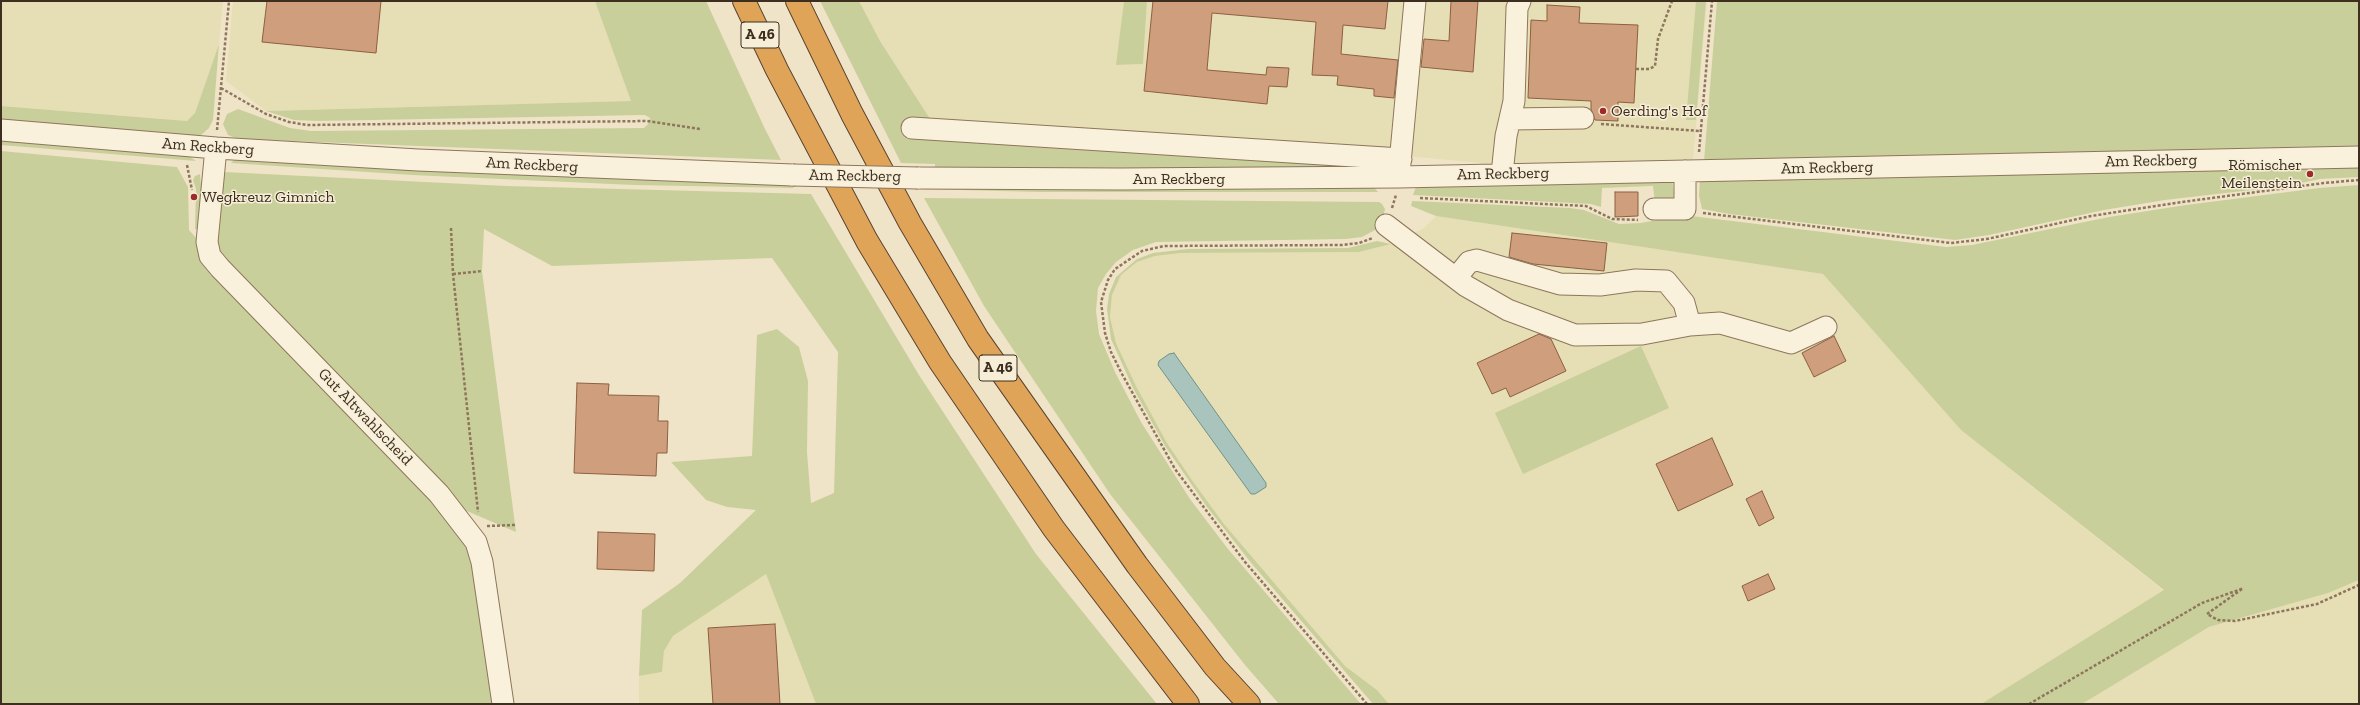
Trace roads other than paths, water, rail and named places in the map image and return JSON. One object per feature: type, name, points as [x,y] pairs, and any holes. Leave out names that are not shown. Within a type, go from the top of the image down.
[{"type":"highway","name":"A 46","points":[[744,1],[776,70],[867,242],[940,362],[1054,529],[1188,704]]},
{"type":"highway","name":"A 46","points":[[797,1],[852,114],[910,223],[978,339],[1137,565],[1215,667],[1249,704]]},
{"type":"street","points":[[912,128],[1399,177],[1415,1]]},
{"type":"street","points":[[1502,174],[1514,101],[1517,8],[1520,1]]},
{"type":"street","points":[[1510,119],[1583,118]]},
{"type":"street","name":"Am Reckberg","points":[[1,130],[216,148],[418,160],[792,175],[918,178],[1128,179],[1399,177],[2359,157]]},
{"type":"street","name":"Gut Altwahlscheid","points":[[216,148],[207,242],[210,256],[478,534],[502,704]]},
{"type":"street","points":[[1649,214],[1685,209],[1692,171]]},
{"type":"street","points":[[1386,225],[1466,286],[1508,310],[1575,336],[1642,334],[1690,325],[1720,323],[1791,343],[1826,327]]},
{"type":"street","points":[[1456,278],[1469,262],[1477,260],[1560,284],[1600,285],[1636,280],[1666,280],[1684,303],[1690,325]]},
{"type":"water","points":[[1174,353],[1266,483],[1266,487],[1255,494],[1251,494],[1158,365],[1159,361],[1169,354]]},
{"type":"place","name":"Oerding's Hof","points":[[1603,111]]},
{"type":"place","name":"Römischer Meilenstein","points":[[2310,174]]},
{"type":"place","name":"Wegkreuz Gimnich","points":[[194,197]]}]
